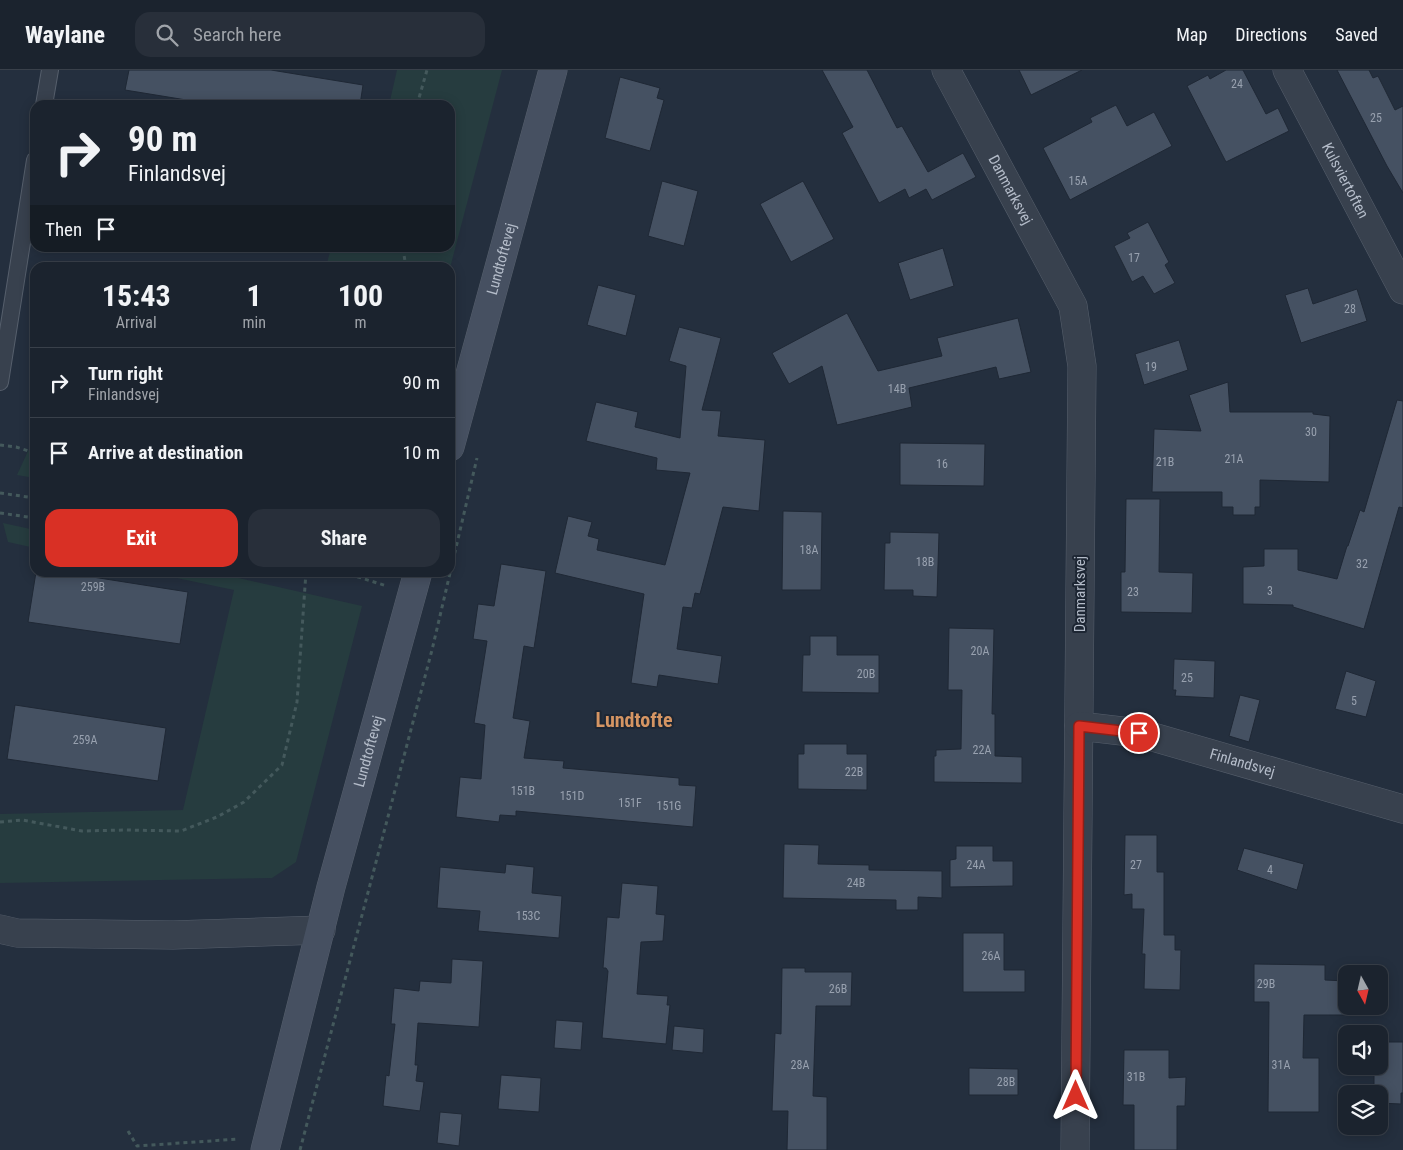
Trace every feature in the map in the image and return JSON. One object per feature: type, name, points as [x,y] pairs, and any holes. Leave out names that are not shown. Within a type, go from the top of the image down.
[{"type":"street","name":"Lundtoftevej","points":[[455,429],[553,70]]},
{"type":"street","name":"Danmarksvej","points":[[946,70],[1073,306],[1082,366],[1076,1150]]},
{"type":"street","name":"Kulsviertoften","points":[[1287,70],[1403,290]]},
{"type":"street","name":"Lundtoftevej","points":[[253,1144],[321,930],[415,583]]},
{"type":"street","name":"Finlandsvej","points":[[1079,726],[1139,733],[1403,809]]},
{"type":"street","points":[[0,929],[17,933],[173,935],[321,930]]},
{"type":"lane","points":[[47,100],[50,70]]},
{"type":"lane","points":[[0,382],[30,192]]},
{"type":"path","points":[[418,100],[427,70]]},
{"type":"path","points":[[0,445],[30,452]]},
{"type":"path","points":[[455,552],[478,454]]},
{"type":"path","points":[[0,493],[30,497]]},
{"type":"path","points":[[0,513],[30,517]]},
{"type":"path","points":[[0,822],[22,820],[82,831],[181,832],[217,817],[244,802],[282,764],[297,702],[306,577]]},
{"type":"path","points":[[375,577],[415,583]]},
{"type":"path","points":[[300,1150],[432,650],[449,577]]},
{"type":"path","points":[[128,1131],[137,1146],[253,1144]]},
{"type":"green space","points":[[397,70],[502,70],[455,249],[455,100],[390,100]]},
{"type":"green space","points":[[330,252],[454,252],[452,262],[327,262]]},
{"type":"green space","points":[[30,447],[30,477],[17,475]]},
{"type":"green space","points":[[3,523],[30,529],[30,547],[8,542]]},
{"type":"green space","points":[[172,577],[235,577],[362,606],[296,862],[272,878],[0,883],[0,814],[183,810],[234,590]]},
{"type":"building","points":[[129,70],[271,70],[363,85],[361,100],[186,100],[125,90]]},
{"type":"building","points":[[822,70],[867,70],[897,128],[902,126],[928,172],[963,153],[976,177],[932,200],[926,189],[909,198],[905,189],[879,203],[842,133],[853,127]]},
{"type":"building","points":[[1019,70],[1082,70],[1031,95]]},
{"type":"building","points":[[1226,70],[1243,70],[1266,114],[1278,108],[1289,131],[1226,162],[1187,86],[1208,75],[1210,79]]},
{"type":"building","points":[[1337,70],[1369,70],[1373,78],[1378,76],[1395,110],[1403,106],[1403,193],[1387,166]]},
{"type":"building","points":[[620,77],[660,88],[657,98],[664,100],[650,151],[605,138]]},
{"type":"building","points":[[1116,105],[1127,126],[1154,112],[1172,146],[1070,200],[1043,148],[1092,122],[1090,118]]},
{"type":"building","points":[[662,181],[698,191],[684,246],[648,236]]},
{"type":"building","points":[[803,181],[834,239],[791,262],[760,204]]},
{"type":"building","points":[[1148,222],[1169,262],[1165,265],[1175,283],[1154,294],[1143,276],[1132,282],[1114,246],[1130,238],[1127,233]]},
{"type":"building","points":[[943,248],[954,286],[910,300],[898,263]]},
{"type":"building","points":[[598,285],[636,295],[626,336],[587,325]]},
{"type":"building","points":[[1308,288],[1313,304],[1357,289],[1367,321],[1301,343],[1285,295]]},
{"type":"building","points":[[847,313],[878,371],[942,356],[937,338],[1018,318],[1031,372],[999,379],[996,367],[909,388],[912,407],[837,425],[822,366],[789,384],[772,353]]},
{"type":"building","points":[[679,327],[721,338],[702,410],[721,411],[718,436],[765,440],[759,511],[723,507],[700,594],[695,593],[692,608],[683,607],[677,649],[722,656],[718,684],[659,675],[657,687],[631,683],[644,594],[555,573],[568,516],[592,522],[588,536],[599,539],[597,550],[665,565],[690,473],[656,470],[657,458],[586,441],[596,402],[638,412],[635,427],[680,438],[686,366],[669,361]]},
{"type":"building","points":[[1179,340],[1188,370],[1144,385],[1135,354]]},
{"type":"building","points":[[1228,382],[1230,412],[1313,412],[1313,414],[1330,416],[1329,482],[1260,480],[1260,507],[1255,507],[1255,515],[1233,515],[1233,507],[1222,507],[1222,492],[1152,492],[1154,429],[1201,431],[1189,395]]},
{"type":"building","points":[[1397,400],[1403,401],[1403,508],[1399,507],[1364,629],[1293,607],[1293,605],[1243,604],[1243,567],[1264,566],[1264,549],[1298,549],[1298,570],[1337,579],[1360,510],[1364,512]]},
{"type":"building","points":[[900,443],[985,444],[984,486],[900,485]]},
{"type":"building","points":[[1126,499],[1160,499],[1159,572],[1193,573],[1192,613],[1121,612],[1121,572],[1125,572]]},
{"type":"building","points":[[783,511],[822,512],[821,590],[782,590]]},
{"type":"building","points":[[890,532],[939,533],[937,597],[913,596],[913,590],[884,590],[885,543],[890,543]]},
{"type":"building","points":[[501,564],[546,571],[534,648],[524,646],[513,718],[530,721],[524,758],[564,761],[563,768],[679,778],[679,785],[696,786],[693,827],[516,811],[516,816],[500,815],[499,822],[456,817],[460,777],[481,779],[485,725],[474,723],[487,641],[473,639],[478,604],[494,606]]},
{"type":"building","points":[[35,577],[93,577],[188,592],[180,644],[28,622]]},
{"type":"building","points":[[949,628],[994,629],[992,714],[995,714],[995,756],[1022,757],[1022,783],[934,782],[934,756],[936,756],[936,750],[961,749],[962,690],[948,690]]},
{"type":"building","points":[[810,636],[837,636],[837,655],[879,655],[879,693],[802,692],[803,655],[810,655]]},
{"type":"building","points":[[1174,659],[1215,661],[1214,698],[1175,696],[1176,690],[1173,690]]},
{"type":"building","points":[[1346,671],[1376,681],[1366,717],[1335,709]]},
{"type":"building","points":[[1240,695],[1260,700],[1249,742],[1229,736]]},
{"type":"building","points":[[15,705],[166,728],[158,781],[7,759]]},
{"type":"building","points":[[804,744],[847,744],[847,754],[867,754],[867,790],[798,789],[798,754],[804,754]]},
{"type":"building","points":[[1125,835],[1157,835],[1157,872],[1164,872],[1164,935],[1175,935],[1175,950],[1181,950],[1180,990],[1144,989],[1145,954],[1142,954],[1144,909],[1132,909],[1132,894],[1124,895]]},
{"type":"building","points":[[784,844],[819,845],[818,864],[869,865],[869,870],[942,871],[942,898],[918,897],[918,910],[896,910],[896,900],[783,898]]},
{"type":"building","points":[[956,846],[993,846],[993,861],[1013,861],[1013,886],[950,887],[950,860],[956,859]]},
{"type":"building","points":[[1244,848],[1304,864],[1297,890],[1237,870]]},
{"type":"building","points":[[506,864],[534,867],[532,893],[562,896],[559,938],[478,931],[480,911],[437,908],[440,867],[505,873]]},
{"type":"building","points":[[622,883],[658,886],[656,914],[665,915],[663,941],[641,942],[637,994],[668,996],[667,1005],[670,1005],[666,1044],[602,1038],[608,971],[606,968],[603,968],[607,917],[619,918]]},
{"type":"building","points":[[963,933],[1004,933],[1004,970],[1025,970],[1025,992],[963,992]]},
{"type":"building","points":[[452,959],[483,961],[479,1027],[418,1023],[415,1065],[418,1065],[416,1081],[424,1082],[420,1111],[383,1106],[386,1075],[389,1076],[395,1024],[391,1024],[394,988],[419,991],[420,981],[451,983]]},
{"type":"building","points":[[1254,964],[1325,965],[1325,980],[1338,981],[1338,1015],[1304,1015],[1303,1058],[1319,1058],[1319,1112],[1268,1112],[1269,1002],[1254,1002]]},
{"type":"building","points":[[782,968],[805,968],[805,972],[852,972],[851,1006],[816,1006],[813,1096],[827,1097],[827,1150],[787,1150],[788,1111],[772,1111],[775,1033],[781,1034]]},
{"type":"building","points":[[556,1020],[583,1022],[581,1050],[554,1048]]},
{"type":"building","points":[[674,1026],[704,1029],[703,1053],[672,1050]]},
{"type":"building","points":[[1388,1042],[1403,1042],[1403,1093],[1401,1093],[1401,1104],[1388,1103],[1388,1085],[1374,1085],[1374,1075],[1388,1075]]},
{"type":"building","points":[[1124,1050],[1169,1050],[1169,1078],[1186,1077],[1185,1106],[1177,1106],[1177,1150],[1134,1150],[1134,1105],[1123,1105]]},
{"type":"building","points":[[969,1068],[1018,1069],[1018,1095],[969,1095]]},
{"type":"building","points":[[501,1075],[541,1078],[539,1112],[498,1109]]},
{"type":"building","points":[[440,1112],[462,1114],[459,1146],[437,1143]]},
{"type":"district","name":"Lundtofte","points":[[634,720]]},
{"type":"route","points":[[1076,1096],[1079,726],[1139,733]]}]
